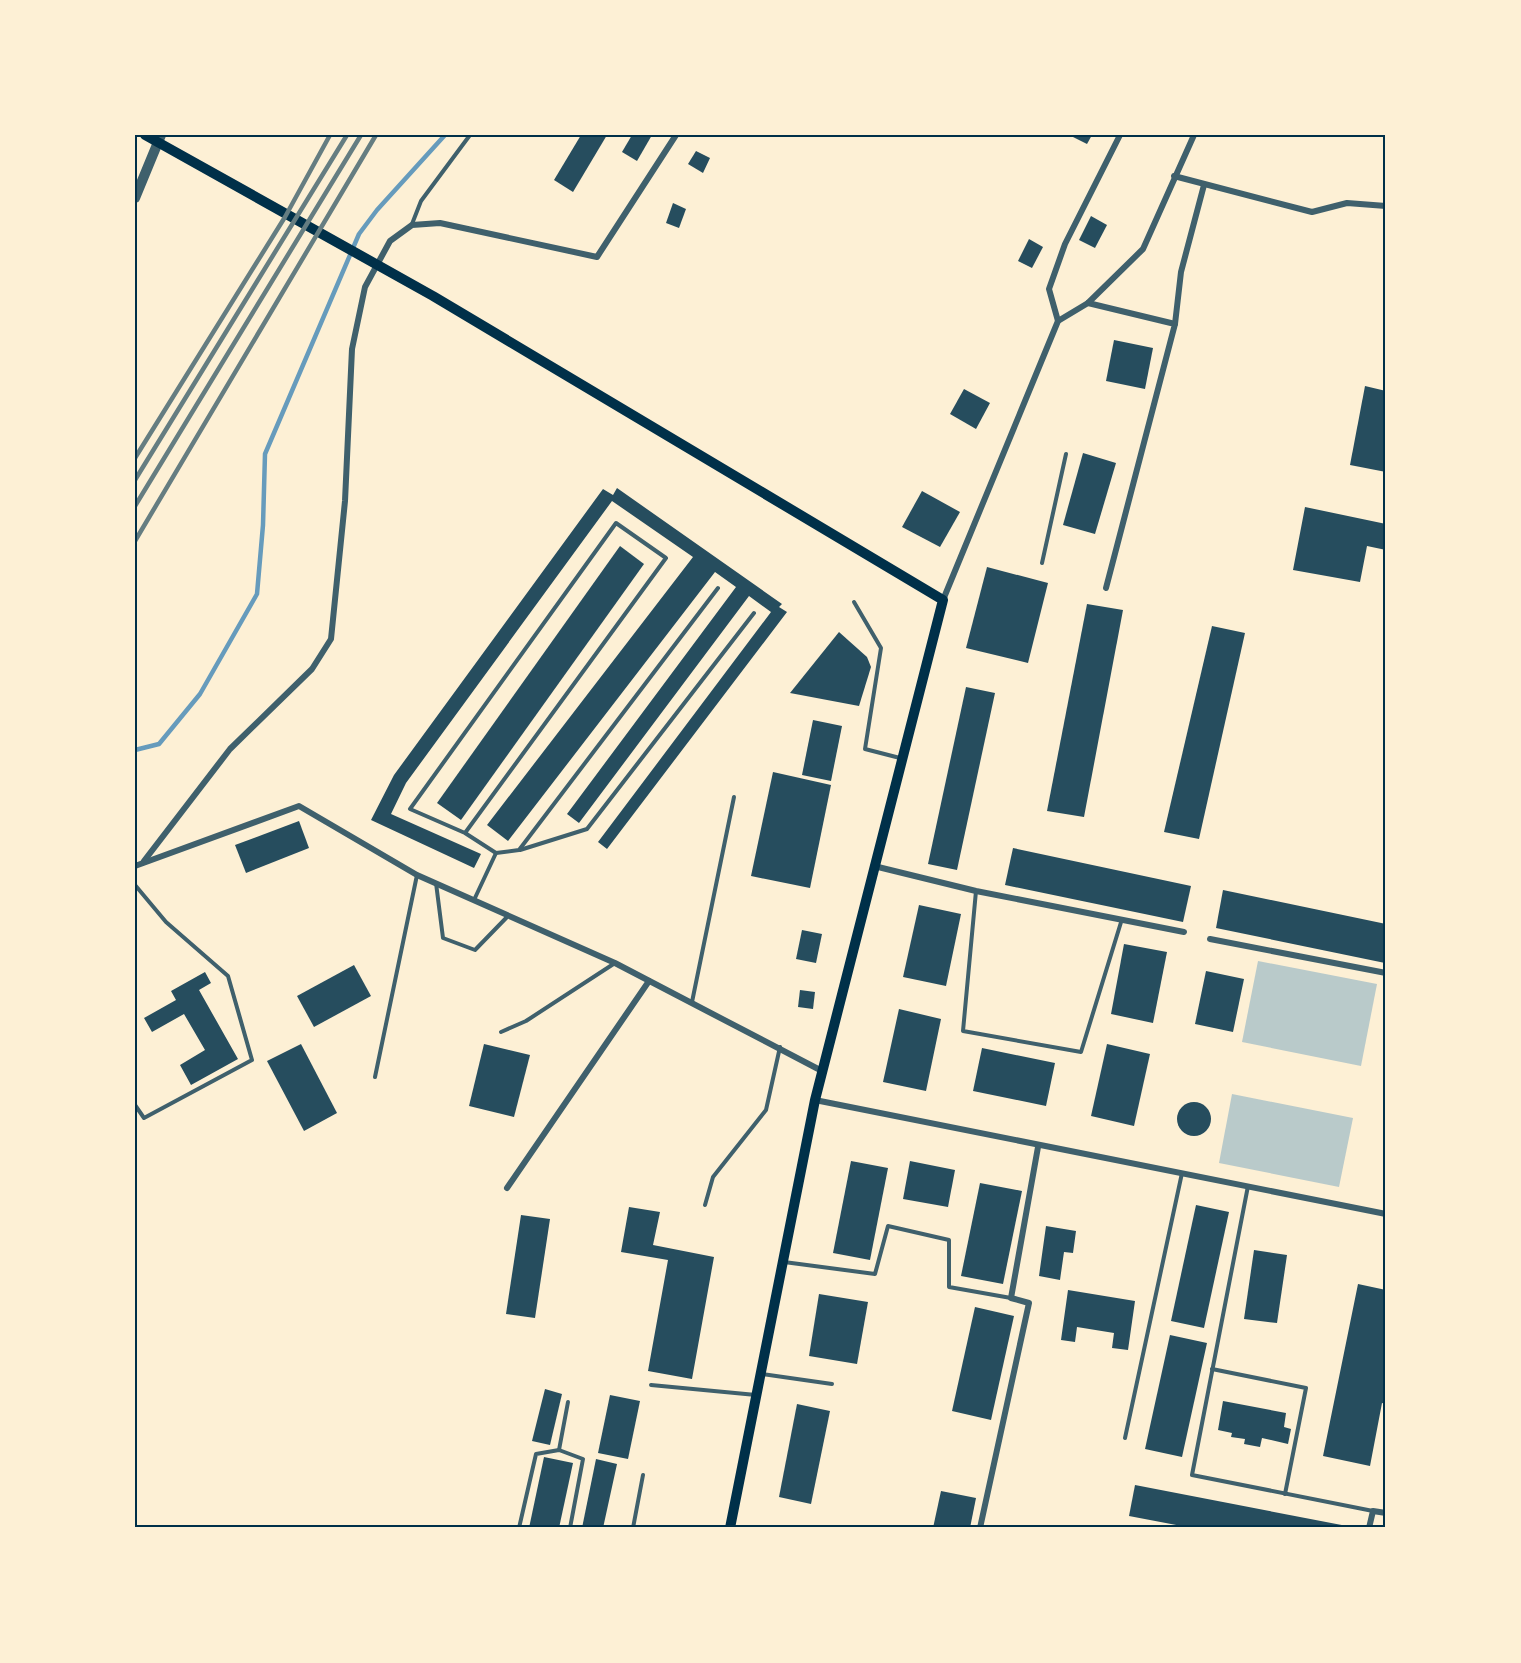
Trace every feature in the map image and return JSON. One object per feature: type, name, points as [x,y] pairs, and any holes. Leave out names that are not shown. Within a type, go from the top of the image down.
[{"type":"main road","points":[[145,135],[434,296],[943,600],[873,866],[815,1100],[730,1528]]},
{"type":"street","points":[[135,198],[161,135]]},
{"type":"street","points":[[144,861],[230,749],[312,669],[331,639],[345,501],[352,349],[365,287],[390,241],[412,225],[440,223],[597,257],[676,135]]},
{"type":"street","points":[[1058,321],[1049,289],[1065,244],[1120,135]]},
{"type":"street","points":[[943,600],[1058,321],[1088,303],[1143,249],[1194,135]]},
{"type":"street","points":[[1174,176],[1312,212],[1347,203],[1386,206]]},
{"type":"street","points":[[1106,588],[1175,324],[1182,272],[1204,185]]},
{"type":"street","points":[[1088,303],[1175,324]]},
{"type":"street","points":[[135,866],[299,806],[417,875],[615,963],[780,1047],[822,1071]]},
{"type":"street","points":[[873,866],[976,891],[1184,932]]},
{"type":"street","points":[[1210,939],[1386,973]]},
{"type":"street","points":[[507,1188],[649,981]]},
{"type":"street","points":[[815,1100],[1038,1147],[1248,1185],[1386,1214]]},
{"type":"street","points":[[980,1528],[1029,1303],[1011,1298],[1038,1147]]},
{"type":"street","points":[[1369,1528],[1373,1510],[1386,1513]]},
{"type":"lane","points":[[412,225],[421,201],[470,135]]},
{"type":"lane","points":[[1042,563],[1066,454]]},
{"type":"lane","points":[[465,832],[666,558],[616,523],[410,809],[465,832],[496,854],[519,850],[587,829],[754,613]]},
{"type":"lane","points":[[519,850],[718,588]]},
{"type":"lane","points":[[854,602],[881,648],[865,749],[901,758]]},
{"type":"lane","points":[[692,1002],[734,797]]},
{"type":"lane","points":[[474,900],[496,854]]},
{"type":"lane","points":[[375,1077],[417,875]]},
{"type":"lane","points":[[436,884],[443,938],[475,950],[508,915]]},
{"type":"lane","points":[[135,885],[166,922],[228,976],[252,1060],[144,1118],[135,1105]]},
{"type":"lane","points":[[976,891],[963,1031],[1081,1052],[1122,919]]},
{"type":"lane","points":[[501,1032],[526,1021],[615,963]]},
{"type":"lane","points":[[705,1205],[713,1178],[766,1110],[780,1047]]},
{"type":"lane","points":[[1125,1438],[1182,1173]]},
{"type":"lane","points":[[1248,1185],[1192,1475],[1373,1510]]},
{"type":"lane","points":[[783,1262],[875,1274],[888,1226],[949,1240],[949,1287],[1011,1298]]},
{"type":"lane","points":[[1212,1369],[1306,1388],[1285,1494]]},
{"type":"lane","points":[[761,1374],[832,1384]]},
{"type":"lane","points":[[651,1385],[757,1395]]},
{"type":"lane","points":[[559,1450],[568,1402]]},
{"type":"lane","points":[[519,1528],[536,1454],[559,1450],[583,1459],[570,1528]]},
{"type":"lane","points":[[633,1528],[643,1475]]},
{"type":"shaded area","points":[[1258,961],[1377,984],[1361,1066],[1242,1042]]},
{"type":"shaded area","points":[[1232,1094],[1353,1118],[1339,1187],[1219,1163]]},
{"type":"building","points":[[581,135],[607,135],[573,192],[554,180]]},
{"type":"building","points":[[632,135],[652,135],[637,161],[622,152]]},
{"type":"building","points":[[1069,135],[1092,135],[1087,144]]},
{"type":"building","points":[[696,151],[710,158],[703,173],[688,164]]},
{"type":"building","points":[[673,203],[686,209],[679,228],[666,223]]},
{"type":"building","points":[[1091,216],[1107,225],[1095,248],[1079,240]]},
{"type":"building","points":[[1029,239],[1043,247],[1032,268],[1018,261]]},
{"type":"building","points":[[1114,340],[1153,348],[1145,389],[1106,381]]},
{"type":"building","points":[[1365,386],[1386,391],[1386,472],[1350,465]]},
{"type":"building","points":[[964,389],[990,403],[976,429],[950,414]]},
{"type":"building","points":[[1083,453],[1116,463],[1095,534],[1063,525]]},
{"type":"building","points":[[617,488],[782,604],[779,607],[787,612],[607,849],[598,842],[771,612],[749,596],[579,823],[567,814],[736,587],[715,572],[508,841],[487,825],[693,557],[612,501],[406,783],[391,814],[481,854],[474,868],[371,820],[394,775],[603,489],[613,495]]},
{"type":"building","points":[[922,491],[960,512],[940,547],[902,527]]},
{"type":"building","points":[[1305,507],[1386,524],[1386,550],[1367,546],[1360,582],[1293,570]]},
{"type":"building","points":[[620,546],[644,564],[461,820],[437,803]]},
{"type":"building","points":[[987,567],[1048,583],[1028,663],[966,648]]},
{"type":"building","points":[[1087,604],[1123,610],[1084,817],[1047,811]]},
{"type":"building","points":[[1212,626],[1245,633],[1199,839],[1164,832]]},
{"type":"building","points":[[839,632],[867,657],[871,667],[859,706],[790,693]]},
{"type":"building","points":[[966,687],[995,693],[957,870],[928,864]]},
{"type":"building","points":[[813,720],[842,726],[831,781],[802,775]]},
{"type":"building","points":[[773,772],[831,785],[810,888],[751,876]]},
{"type":"building","points":[[299,821],[309,848],[246,873],[235,845]]},
{"type":"building","points":[[1013,848],[1191,886],[1183,922],[1005,885]]},
{"type":"building","points":[[1223,890],[1386,924],[1385,963],[1216,928]]},
{"type":"building","points":[[919,905],[961,914],[946,986],[903,977]]},
{"type":"building","points":[[802,930],[822,934],[816,963],[796,959]]},
{"type":"building","points":[[1124,944],[1167,952],[1153,1023],[1111,1014]]},
{"type":"building","points":[[354,965],[371,996],[314,1027],[297,996]]},
{"type":"building","points":[[1206,971],[1244,979],[1233,1032],[1195,1024]]},
{"type":"building","points":[[205,972],[211,983],[199,990],[238,1059],[191,1085],[180,1065],[205,1050],[184,1014],[152,1032],[144,1018],[176,1000],[171,991]]},
{"type":"building","points":[[800,990],[815,992],[813,1009],[798,1007]]},
{"type":"building","points":[[899,1009],[941,1019],[926,1091],[883,1082]]},
{"type":"building","points":[[301,1044],[337,1113],[304,1131],[267,1061]]},
{"type":"building","points":[[484,1044],[530,1055],[514,1117],[469,1106]]},
{"type":"building","points":[[1107,1044],[1150,1054],[1134,1126],[1091,1116]]},
{"type":"building","points":[[982,1048],[1055,1063],[1046,1106],[973,1091]]},
{"type":"building","points":[[1194,1102],[1206,1107],[1211,1119],[1206,1131],[1194,1136],[1182,1131],[1177,1119],[1182,1107]]},
{"type":"building","points":[[851,1161],[888,1168],[870,1260],[833,1253]]},
{"type":"building","points":[[910,1161],[955,1170],[948,1207],[903,1199]]},
{"type":"building","points":[[980,1183],[1022,1191],[1003,1284],[961,1276]]},
{"type":"building","points":[[1196,1205],[1229,1212],[1204,1328],[1171,1321]]},
{"type":"building","points":[[629,1207],[660,1212],[653,1245],[714,1257],[692,1379],[648,1371],[668,1260],[621,1252]]},
{"type":"building","points":[[521,1215],[550,1219],[535,1318],[506,1314]]},
{"type":"building","points":[[1046,1226],[1076,1231],[1073,1253],[1064,1252],[1060,1280],[1039,1276]]},
{"type":"building","points":[[1254,1250],[1287,1255],[1277,1323],[1244,1319]]},
{"type":"building","points":[[1358,1284],[1386,1290],[1386,1404],[1382,1403],[1370,1466],[1323,1456]]},
{"type":"building","points":[[1068,1290],[1135,1301],[1128,1350],[1112,1348],[1114,1333],[1077,1327],[1075,1342],[1061,1340]]},
{"type":"building","points":[[819,1294],[868,1302],[857,1364],[809,1356]]},
{"type":"building","points":[[975,1307],[1014,1316],[991,1420],[952,1411]]},
{"type":"building","points":[[1170,1335],[1207,1343],[1182,1457],[1145,1449]]},
{"type":"building","points":[[545,1389],[562,1394],[550,1445],[532,1441]]},
{"type":"building","points":[[610,1395],[640,1401],[628,1459],[598,1453]]},
{"type":"building","points":[[1223,1401],[1286,1413],[1284,1427],[1291,1429],[1288,1444],[1262,1438],[1260,1447],[1244,1444],[1245,1439],[1231,1437],[1232,1433],[1218,1430]]},
{"type":"building","points":[[797,1404],[830,1411],[811,1504],[779,1497]]},
{"type":"building","points":[[544,1457],[573,1463],[559,1528],[529,1528]]},
{"type":"building","points":[[596,1459],[617,1464],[603,1528],[582,1528]]},
{"type":"building","points":[[1135,1485],[1352,1528],[1192,1528],[1129,1516]]},
{"type":"building","points":[[941,1491],[976,1498],[970,1528],[933,1528]]},
{"type":"waterway","points":[[135,750],[159,744],[200,694],[257,594],[263,525],[265,454],[359,234],[377,210],[445,135]]},
{"type":"railway","points":[[135,458],[285,217],[330,135]]},
{"type":"railway","points":[[135,480],[347,135]]},
{"type":"railway","points":[[135,506],[361,135]]},
{"type":"railway","points":[[135,541],[376,135]]}]
